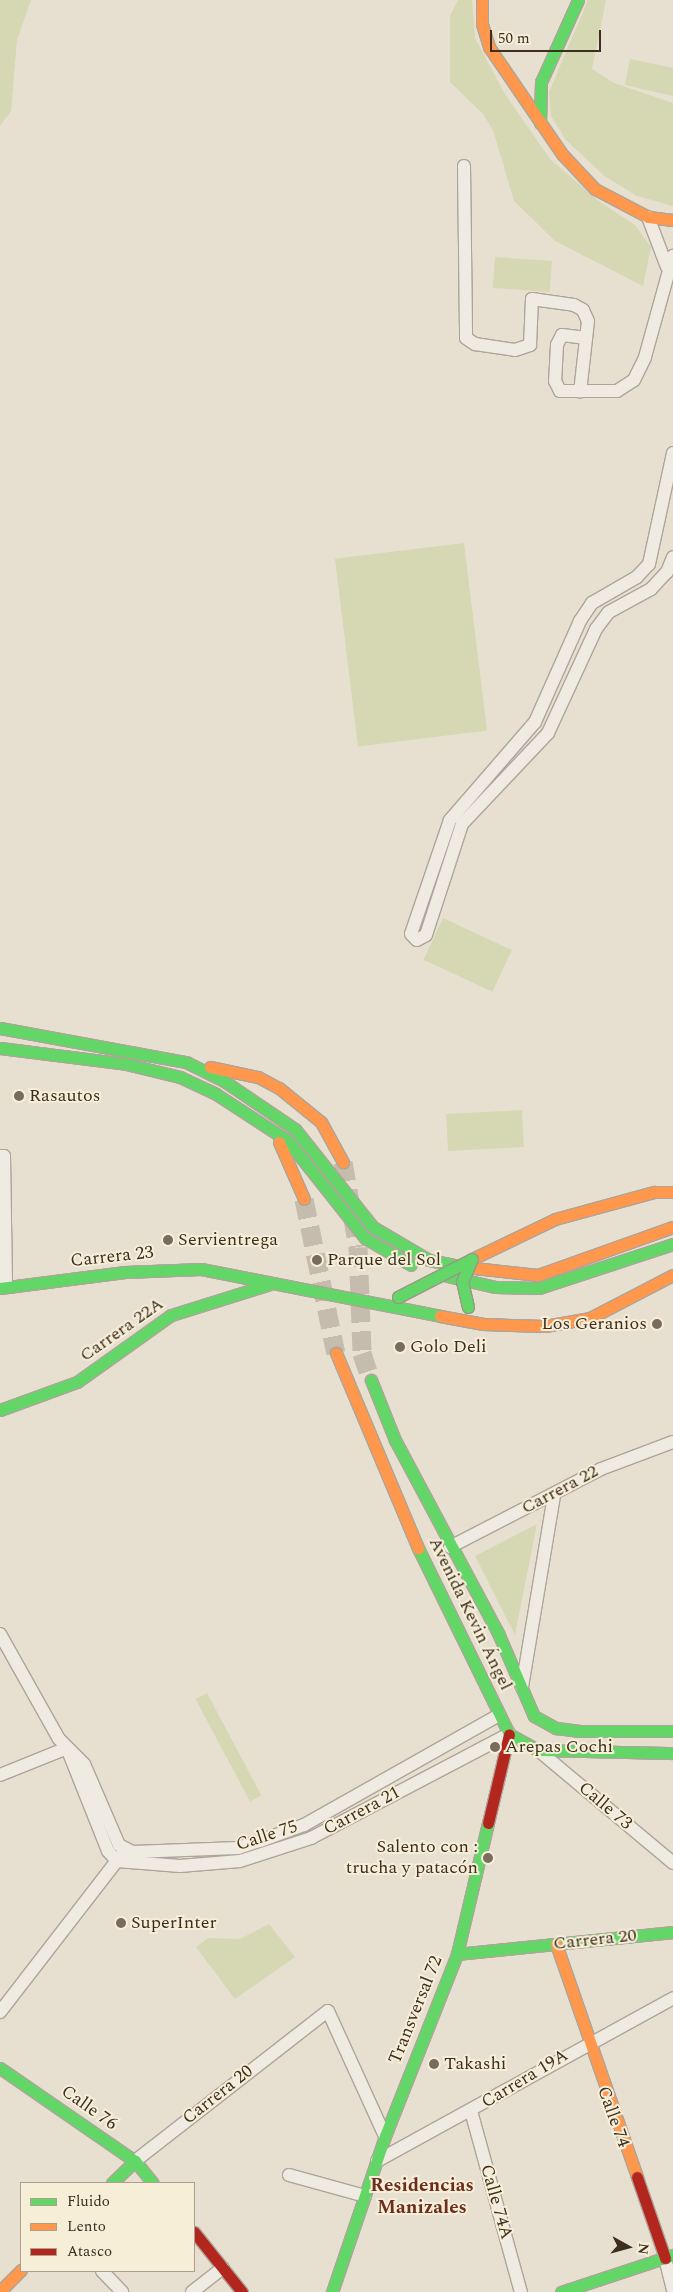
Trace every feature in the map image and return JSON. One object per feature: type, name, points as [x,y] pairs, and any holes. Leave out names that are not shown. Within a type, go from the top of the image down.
[{"type":"main road","points":[[482,0],[482,24],[489,47],[540,126],[595,189],[648,216],[673,220]]},
{"type":"main road","points":[[518,92],[534,90],[541,82],[578,0]]},
{"type":"main road","points":[[540,126],[541,82]]},
{"type":"main road","points":[[0,1028],[258,1077],[280,1088],[321,1122],[343,1162]]},
{"type":"main road","points":[[0,1048],[126,1064],[180,1077],[271,1128],[308,1162],[365,1238],[421,1270],[495,1287],[539,1288],[673,1244]]},
{"type":"main road","points":[[186,1062],[252,1098],[295,1129],[373,1227],[429,1260],[517,1276],[538,1275],[673,1227]]},
{"type":"main road","points":[[271,1128],[289,1158],[304,1200]]},
{"type":"main road","name":"Carrera 23","points":[[374,1303],[398,1297],[555,1219],[654,1192],[673,1192]]},
{"type":"main road","points":[[472,1259],[462,1282],[468,1307],[483,1324]]},
{"type":"main road","name":"Carrera 23","points":[[3,1287],[169,1268],[235,1275],[267,1285],[483,1324],[567,1324],[590,1318],[673,1275]]},
{"type":"main road","name":"Carrera 22A","points":[[0,1410],[77,1382],[171,1315],[267,1285]]},
{"type":"main road","name":"Avenida Kevin Ángel","points":[[336,1353],[445,1603],[469,1646],[509,1734]]},
{"type":"main road","name":"Avenida Kevin Ángel","points":[[371,1380],[395,1440],[450,1546],[477,1591],[498,1633],[521,1694],[534,1716],[556,1728],[673,1731]]},
{"type":"main road","points":[[445,1603],[454,1591],[477,1591]]},
{"type":"main road","points":[[469,1646],[485,1646],[498,1633]]},
{"type":"main road","points":[[509,1734],[538,1750],[581,1754],[673,1753]]},
{"type":"main road","name":"Transversal 72","points":[[332,2292],[385,2136],[457,1954],[509,1734]]},
{"type":"main road","name":"Carrera 20","points":[[457,1954],[673,1932]]},
{"type":"main road","name":"Calle 74","points":[[556,1944],[587,2042],[670,2259]]},
{"type":"main road","name":"Calle 76","points":[[0,2068],[135,2161],[152,2182]]},
{"type":"main road","name":"Carrera 20","points":[[113,2182],[135,2161]]},
{"type":"main road","points":[[195,2233],[242,2292]]},
{"type":"main road","points":[[561,2292],[670,2259]]},
{"type":"main road","points":[[0,2291],[20,2271]]},
{"type":"street","points":[[464,166],[466,338],[475,344],[515,350],[530,345],[532,299],[583,310],[588,321],[580,392]]},
{"type":"street","points":[[586,338],[562,336],[557,345],[555,381],[560,390],[580,392],[617,391],[634,380],[645,357],[670,261],[648,216]]},
{"type":"street","points":[[673,453],[649,564],[637,576],[592,603],[580,621],[535,722],[450,820],[411,934],[417,940],[426,935],[462,824],[548,733],[596,629],[609,612],[651,590],[667,572],[673,556]]},
{"type":"street","points":[[2,1156],[3,1287]]},
{"type":"street","name":"Carrera 22","points":[[450,1546],[638,1451],[673,1442]]},
{"type":"street","points":[[521,1694],[554,1495]]},
{"type":"street","points":[[0,1634],[67,1748],[108,1851],[117,1861]]},
{"type":"street","name":"Calle 75","points":[[125,1849],[178,1853],[238,1848],[260,1841],[304,1825],[499,1715]]},
{"type":"street","name":"Carrera 21","points":[[117,1861],[180,1866],[267,1854],[311,1838],[509,1734]]},
{"type":"street","points":[[0,1775],[67,1748]]},
{"type":"street","points":[[0,2012],[125,1849],[84,1764],[67,1748]]},
{"type":"street","name":"Calle 73","points":[[538,1750],[673,1862]]},
{"type":"street","name":"Carrera 19A","points":[[377,2161],[471,2111],[587,2042],[673,1998]]},
{"type":"street","name":"Carrera 20","points":[[135,2161],[328,2011],[385,2136]]},
{"type":"street","name":"Calle 74A","points":[[471,2111],[521,2292]]},
{"type":"street","points":[[289,2175],[365,2196]]},
{"type":"street","name":"Calle 74","points":[[670,2259],[673,2289]]},
{"type":"street","points":[[192,2292],[224,2268]]},
{"type":"street","points":[[103,2272],[122,2292]]},
{"type":"green space","points":[[0,0],[31,0],[17,40],[11,111],[0,126]]},
{"type":"green space","points":[[458,0],[472,0],[475,38],[505,94],[550,159],[600,202],[635,225],[651,247],[643,286],[555,241],[514,201],[493,130],[483,114],[450,82],[450,16]]},
{"type":"green space","points":[[588,0],[606,0],[592,69],[614,83],[673,103],[673,206],[637,196],[603,175],[566,140],[551,116],[549,92]]},
{"type":"green space","points":[[630,59],[673,68],[673,96],[625,85]]},
{"type":"green space","points":[[495,257],[552,261],[550,292],[493,288]]},
{"type":"green space","points":[[464,543],[487,731],[358,746],[335,559]]},
{"type":"green space","points":[[443,918],[512,950],[492,992],[424,960]]},
{"type":"green space","points":[[522,1110],[524,1147],[448,1151],[446,1114]]},
{"type":"green space","points":[[537,1524],[515,1635],[475,1556]]},
{"type":"green space","points":[[207,1693],[261,1795],[250,1802],[196,1699]]},
{"type":"green space","points":[[269,1924],[295,1957],[235,1999],[196,1947],[208,1938],[240,1939]]},
{"type":"tunnel","points":[[343,1162],[358,1247],[362,1353],[371,1380]]},
{"type":"tunnel","points":[[304,1199],[336,1353]]},
{"type":"traffic: fast","points":[[540,123],[541,82],[578,0]]},
{"type":"traffic: fast","points":[[0,1028],[186,1062],[224,1081],[295,1129],[373,1227],[429,1260],[465,1267]]},
{"type":"traffic: fast","points":[[0,1048],[126,1064],[180,1077],[216,1094],[288,1141],[365,1238],[411,1265]]},
{"type":"traffic: fast","points":[[447,1276],[495,1287],[539,1288],[673,1244]]},
{"type":"traffic: fast","points":[[398,1297],[472,1259]]},
{"type":"traffic: fast","points":[[468,1307],[462,1282],[472,1259]]},
{"type":"traffic: fast","points":[[0,1288],[125,1272],[201,1269],[440,1316]]},
{"type":"traffic: fast","points":[[0,1410],[77,1382],[171,1315],[267,1285]]},
{"type":"traffic: fast","points":[[371,1380],[395,1440],[498,1633],[534,1716],[556,1728],[580,1731],[673,1731]]},
{"type":"traffic: fast","points":[[418,1548],[509,1734],[538,1750],[673,1753]]},
{"type":"traffic: fast","points":[[332,2292],[385,2136],[457,1954],[488,1823]]},
{"type":"traffic: fast","points":[[457,1954],[673,1932]]},
{"type":"traffic: fast","points":[[0,2068],[135,2161],[152,2182]]},
{"type":"traffic: fast","points":[[113,2182],[135,2161]]},
{"type":"traffic: fast","points":[[561,2292],[673,2255]]},
{"type":"traffic: slow","points":[[482,0],[482,24],[489,47],[562,154],[595,189],[648,217],[673,220]]},
{"type":"traffic: slow","points":[[210,1067],[258,1077],[279,1088],[321,1122],[343,1162]]},
{"type":"traffic: slow","points":[[279,1142],[304,1199]]},
{"type":"traffic: slow","points":[[472,1259],[555,1219],[654,1192],[673,1192]]},
{"type":"traffic: slow","points":[[465,1267],[538,1275],[673,1227]]},
{"type":"traffic: slow","points":[[440,1316],[483,1324],[545,1326],[590,1318],[673,1275]]},
{"type":"traffic: slow","points":[[336,1353],[418,1548]]},
{"type":"traffic: slow","points":[[556,1944],[637,2177]]},
{"type":"traffic: slow","points":[[0,2291],[20,2271]]},
{"type":"traffic: jam","points":[[488,1823],[509,1734]]},
{"type":"traffic: jam","points":[[637,2177],[665,2258]]},
{"type":"traffic: jam","points":[[195,2233],[242,2292]]},
{"type":"place","name":"Rasautos","points":[[19,1096]]},
{"type":"place","name":"Servientrega","points":[[168,1240]]},
{"type":"place","name":"Parque del Sol","points":[[317,1260]]},
{"type":"place","name":"Los Geranios","points":[[657,1324]]},
{"type":"place","name":"Golo Deli","points":[[400,1347]]},
{"type":"place","name":"Arepas Cochi","points":[[495,1747]]},
{"type":"place","name":"Salento con : trucha y patacón","points":[[488,1858]]},
{"type":"place","name":"SuperInter","points":[[121,1923]]},
{"type":"place","name":"Takashi","points":[[434,2064]]},
{"type":"district","name":"Residencias Manizales","points":[[422,2197]]}]
